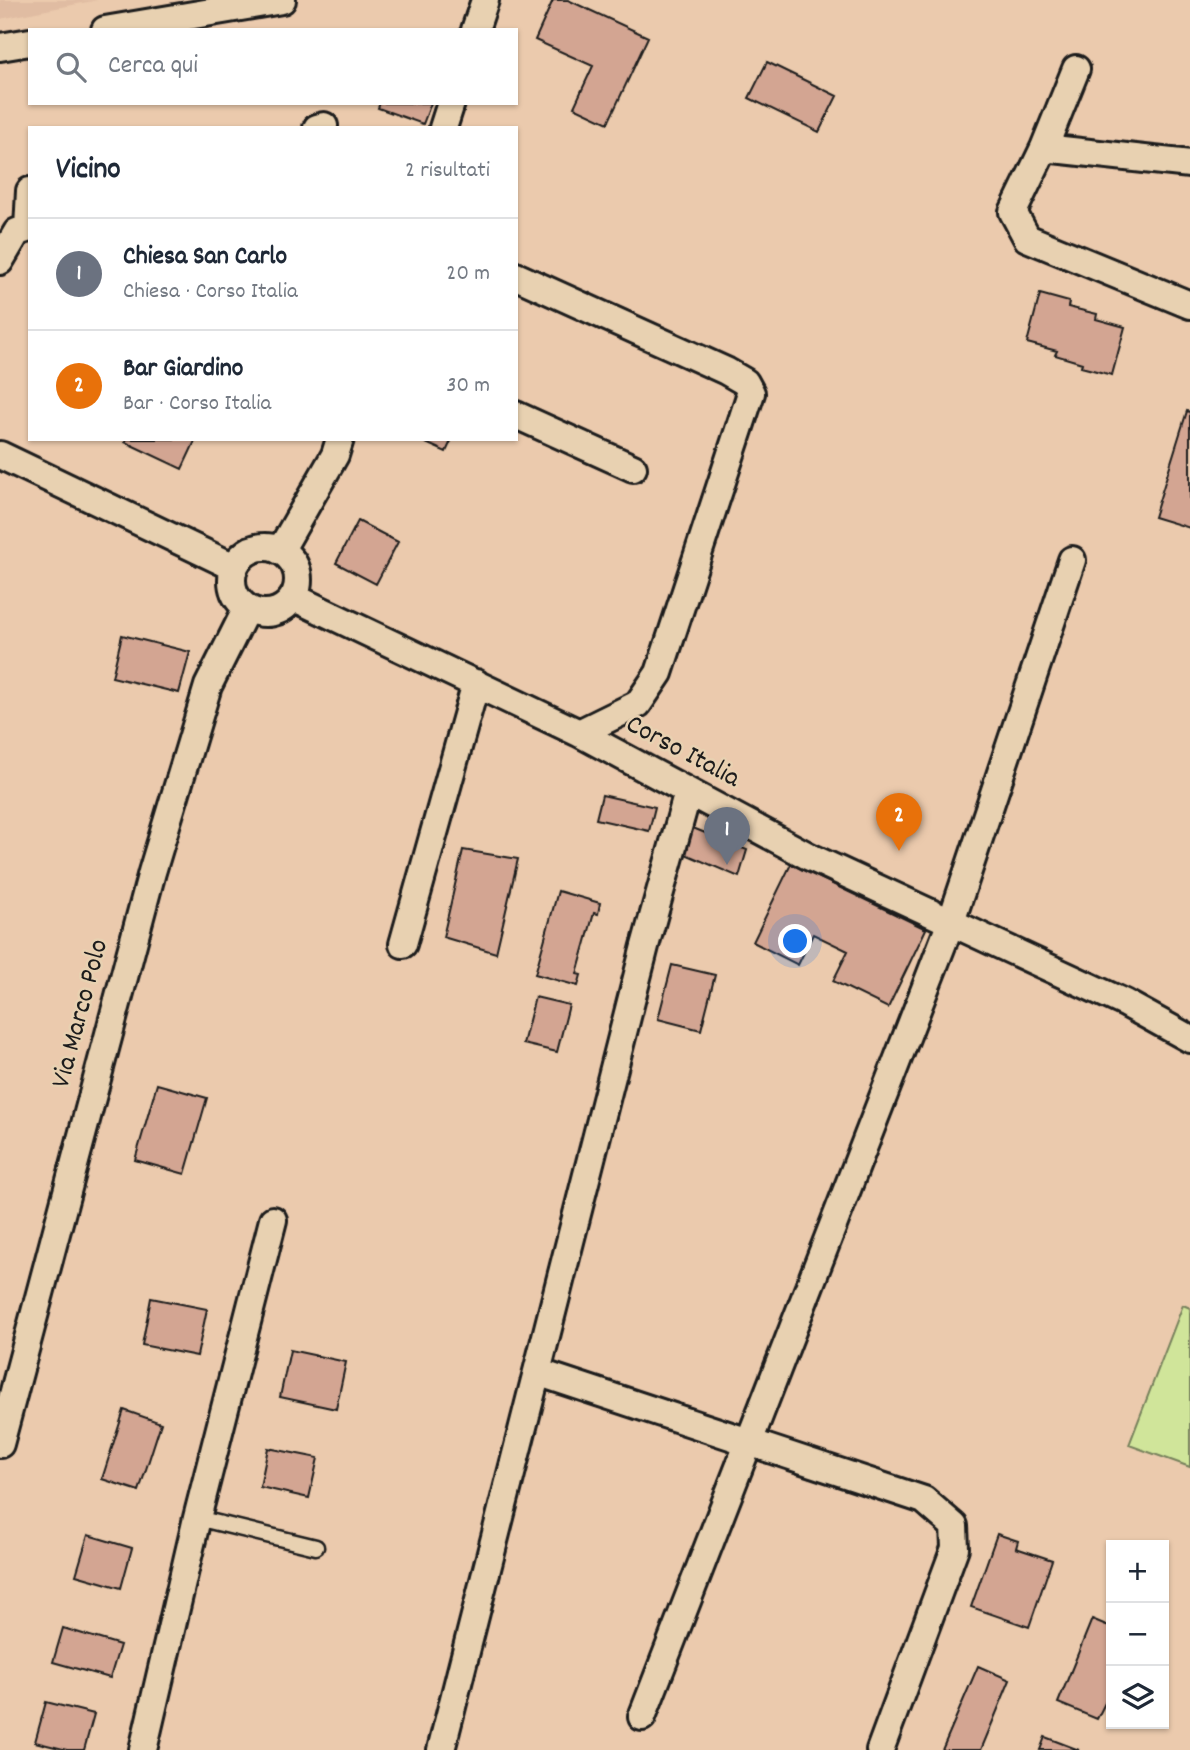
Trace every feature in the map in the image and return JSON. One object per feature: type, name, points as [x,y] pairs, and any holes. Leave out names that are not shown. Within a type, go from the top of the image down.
[{"type":"street","points":[[117,28],[282,0]]},
{"type":"street","points":[[476,28],[485,0]]},
{"type":"street","points":[[0,47],[28,42]]},
{"type":"street","points":[[1076,69],[1044,148],[1013,212],[1027,238],[1190,305]]},
{"type":"street","points":[[444,126],[450,105]]},
{"type":"street","points":[[1044,148],[1190,164]]},
{"type":"street","points":[[0,261],[17,232],[28,228]]},
{"type":"street","points":[[518,277],[726,371],[745,382],[751,393],[659,673],[638,704],[579,733]]},
{"type":"street","points":[[518,416],[633,468]]},
{"type":"street","points":[[281,551],[335,455],[339,441]]},
{"type":"street","points":[[0,455],[234,567]]},
{"type":"street","points":[[262,547],[281,551],[289,558],[296,571],[298,586],[293,597],[272,613],[247,608],[234,593],[234,567],[241,556],[253,549],[262,547]]},
{"type":"street","points":[[642,1717],[746,1441],[951,922],[1072,561]]},
{"type":"street","name":"Corso Italia","points":[[293,597],[579,733],[810,857],[1125,1003],[1190,1038]]},
{"type":"street","name":"Via Marco Polo","points":[[0,1444],[152,872],[208,686],[247,608]]},
{"type":"street","points":[[402,944],[476,683]]},
{"type":"street","points":[[441,1750],[645,946],[688,792]]},
{"type":"street","points":[[144,1750],[197,1518],[273,1220]]},
{"type":"street","points":[[537,1372],[924,1500],[954,1526],[955,1548],[880,1750]]},
{"type":"lane","points":[[197,1518],[316,1547]]},
{"type":"shaded area","points":[[0,0],[98,0],[0,19]]},
{"type":"green space","points":[[1183,1305],[1190,1308],[1190,1467],[1129,1445]]},
{"type":"building","points":[[553,0],[568,0],[648,37],[608,123],[574,107],[593,66],[535,40]]},
{"type":"building","points":[[767,62],[837,96],[819,132],[749,98]]},
{"type":"building","points":[[379,105],[430,105],[423,124],[378,108]]},
{"type":"building","points":[[1040,294],[1069,302],[1068,307],[1097,314],[1096,319],[1125,327],[1112,375],[1081,367],[1082,363],[1055,355],[1057,351],[1027,343]]},
{"type":"building","points":[[1187,411],[1190,412],[1190,528],[1154,517]]},
{"type":"building","points":[[126,441],[195,441],[182,469]]},
{"type":"building","points":[[421,441],[451,441],[446,452]]},
{"type":"building","points":[[358,521],[398,542],[376,584],[336,563]]},
{"type":"building","points":[[122,635],[190,652],[179,693],[112,677]]},
{"type":"building","points":[[602,795],[655,807],[649,831],[596,819]]},
{"type":"building","points":[[693,828],[747,850],[739,877],[683,853]]},
{"type":"building","points":[[463,850],[518,859],[496,953],[443,937]]},
{"type":"building","points":[[791,864],[926,929],[888,1008],[833,981],[848,951],[813,934],[798,965],[753,942]]},
{"type":"building","points":[[558,891],[600,903],[598,914],[594,913],[577,974],[581,975],[578,986],[535,974]]},
{"type":"building","points":[[672,965],[715,975],[701,1030],[658,1019]]},
{"type":"building","points":[[535,997],[569,1005],[557,1052],[523,1044]]},
{"type":"building","points":[[157,1084],[207,1098],[185,1174],[135,1160]]},
{"type":"building","points":[[151,1298],[207,1309],[197,1356],[142,1345]]},
{"type":"building","points":[[290,1350],[346,1362],[336,1409],[280,1397]]},
{"type":"building","points":[[124,1410],[161,1423],[139,1491],[102,1479]]},
{"type":"building","points":[[268,1448],[318,1458],[309,1498],[260,1487]]},
{"type":"building","points":[[997,1534],[1018,1541],[1016,1548],[1052,1560],[1029,1627],[971,1607]]},
{"type":"building","points":[[88,1535],[132,1548],[121,1588],[76,1575]]},
{"type":"building","points":[[1092,1619],[1106,1625],[1106,1701],[1097,1719],[1058,1703]]},
{"type":"building","points":[[63,1628],[120,1645],[110,1678],[53,1662]]},
{"type":"building","points":[[978,1666],[1010,1680],[981,1750],[942,1750]]},
{"type":"building","points":[[46,1702],[94,1714],[84,1750],[67,1750],[35,1742]]},
{"type":"building","points":[[1045,1737],[1079,1750],[1040,1750]]},
{"type":"place","name":"Bar Giardino","points":[[899,851]]},
{"type":"place","name":"Chiesa San Carlo","points":[[727,865]]}]
